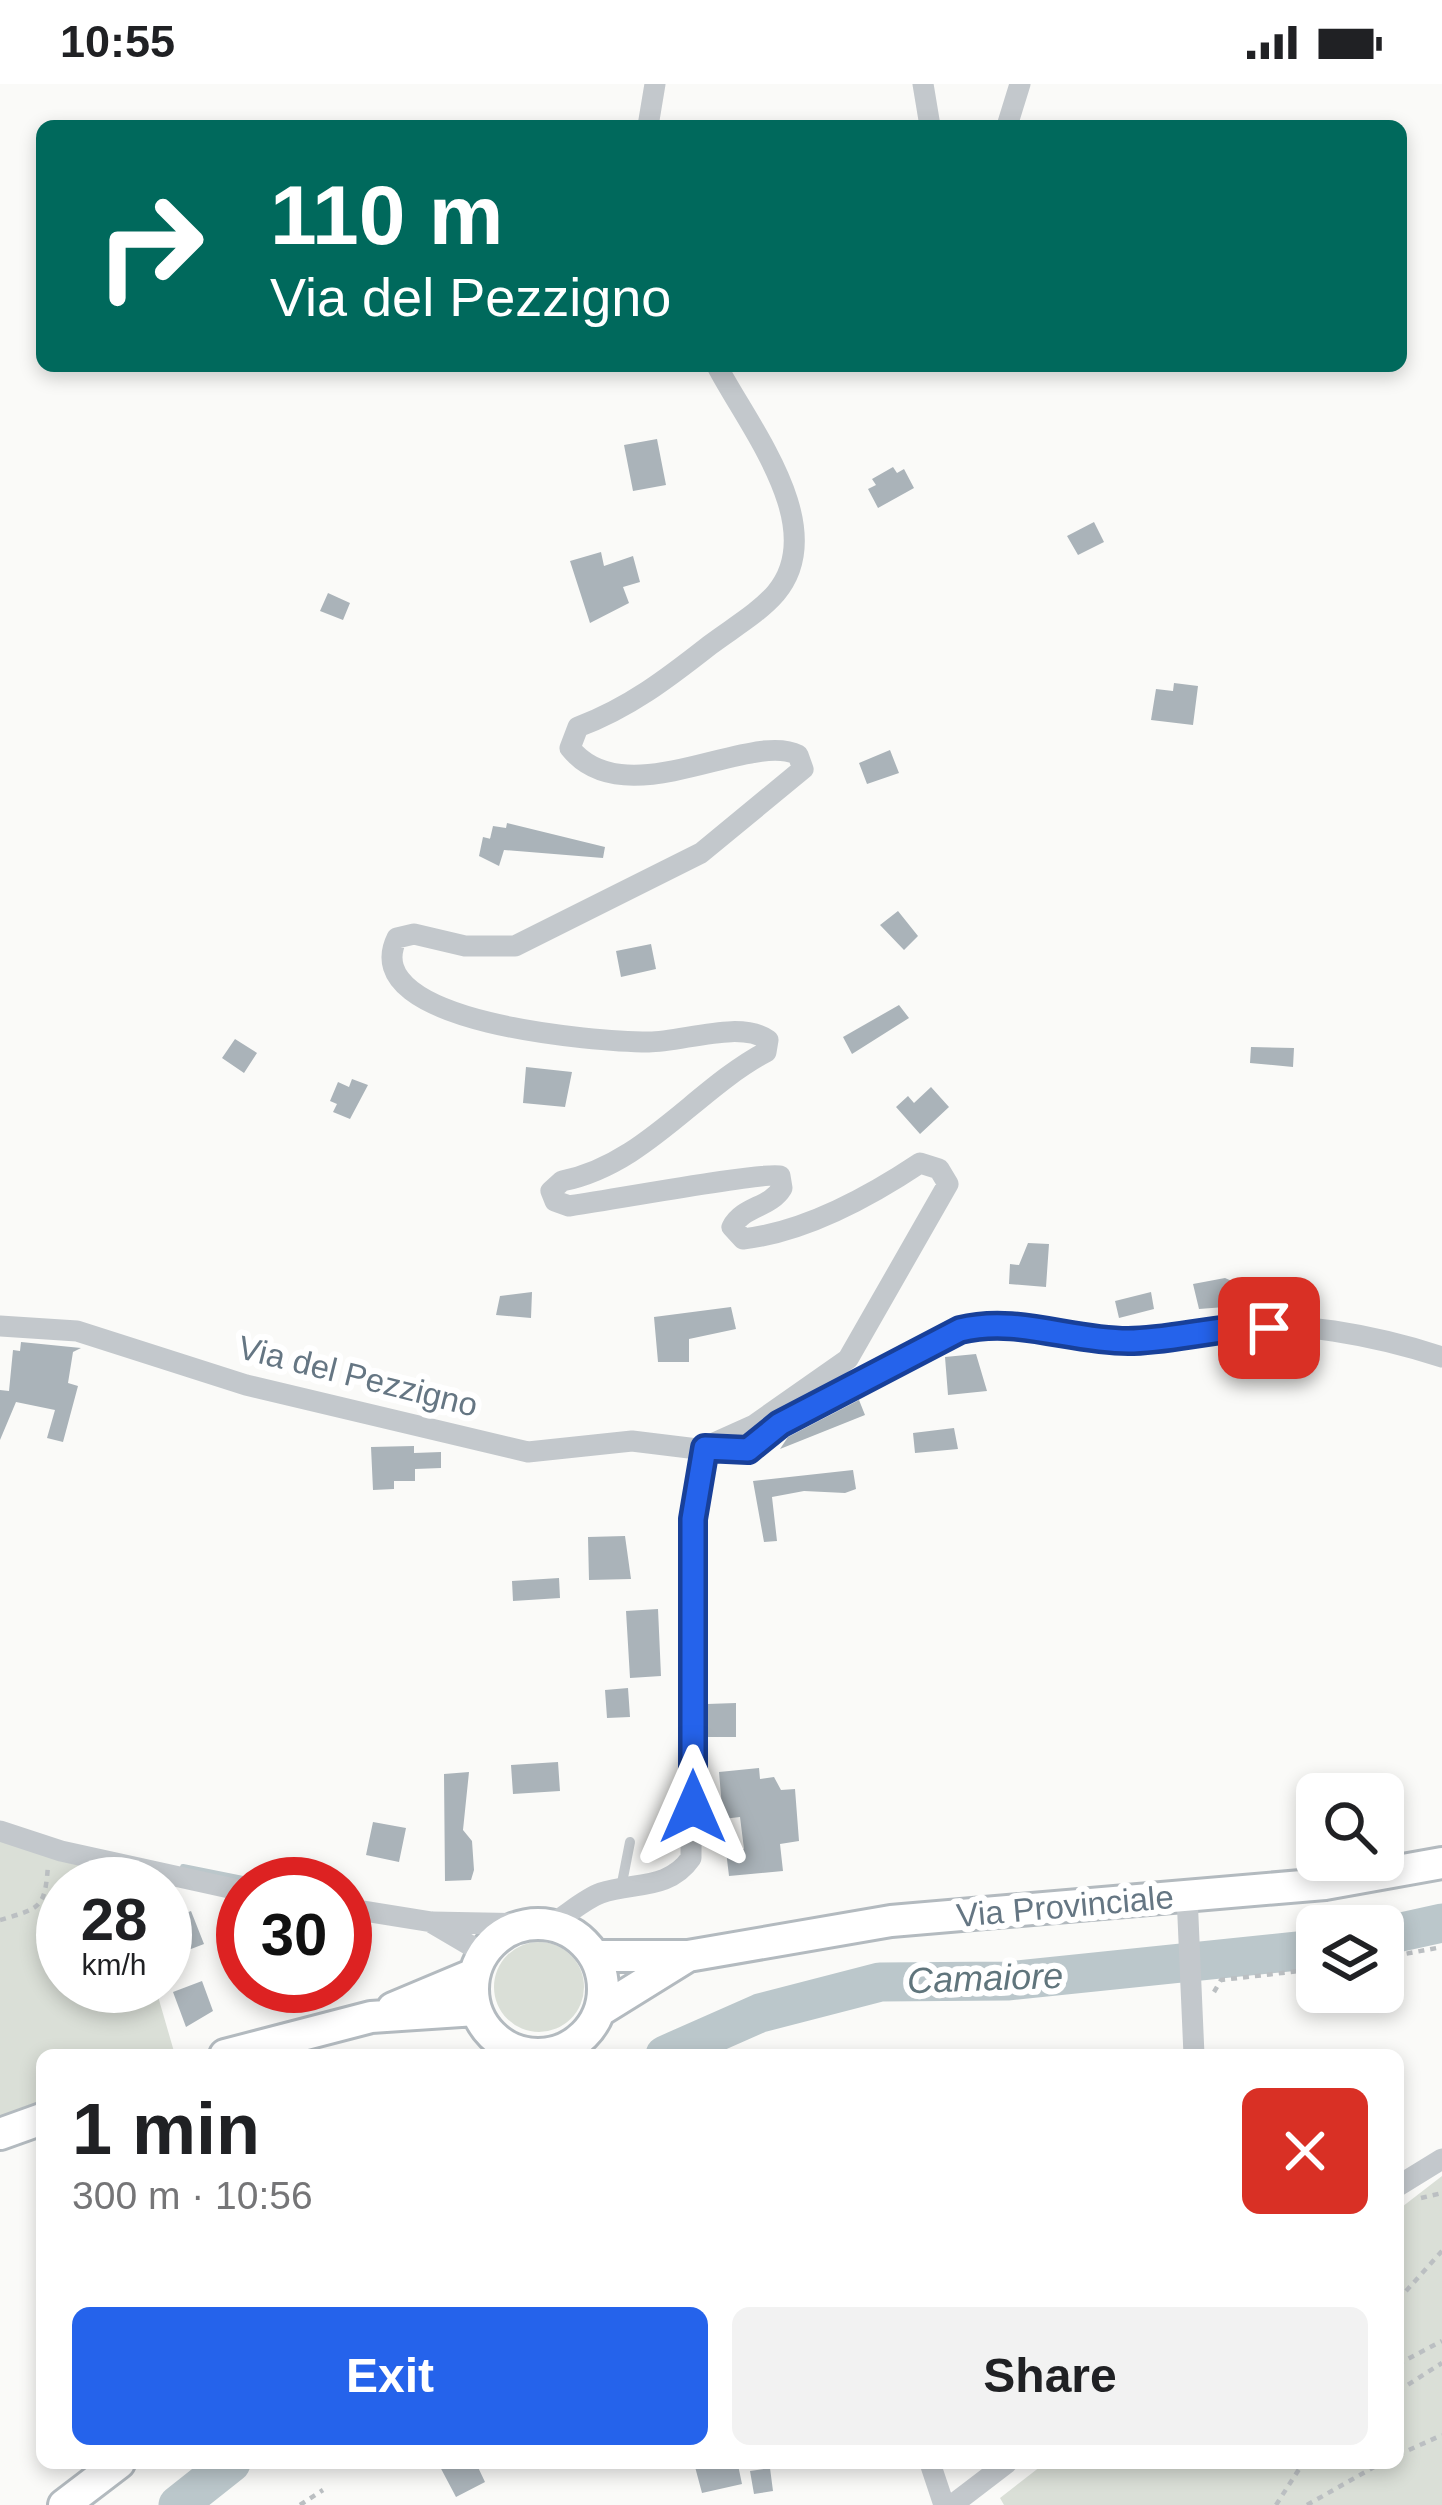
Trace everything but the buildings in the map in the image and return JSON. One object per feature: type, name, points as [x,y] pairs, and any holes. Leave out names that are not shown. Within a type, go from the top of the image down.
[{"type":"main road","name":"Via Provinciale","points":[[595,1956],[688,1957],[890,1921],[1325,1884],[1442,1863]]},
{"type":"main road","points":[[371,2017],[479,1964],[505,1933],[557,1923],[595,1956],[604,1992],[601,2010]]},
{"type":"main road","name":"Via Provinciale","points":[[557,2049],[574,2045],[601,2010],[688,1957]]},
{"type":"main road","points":[[248,2049],[371,2017],[476,2010],[479,1964]]},
{"type":"main road","name":"Via Provinciale","points":[[476,2010],[499,2049]]},
{"type":"main road","points":[[0,2134],[36,2121]]},
{"type":"main road","points":[[64,2505],[111,2469]]},
{"type":"street","points":[[649,120],[656,84]]},
{"type":"street","points":[[922,84],[928,120]]},
{"type":"street","points":[[1009,120],[1020,84]]},
{"type":"street","points":[[372,1912],[432,1922],[557,1923],[600,1893],[681,1872],[691,1858],[693,1519],[705,1448],[754,1425],[848,1360],[948,1184],[939,1168],[920,1163],[875,1193],[767,1236],[743,1239],[732,1227],[738,1216],[776,1198],[782,1188],[780,1176],[769,1172],[716,1185],[569,1206],[555,1201],[551,1191],[562,1181],[667,1129],[741,1065],[766,1052],[768,1040],[738,1032],[643,1042],[496,1026],[433,1004],[402,984],[392,965],[391,950],[397,938],[414,934],[465,946],[515,946],[701,853],[803,769],[799,755],[774,750],[675,775],[610,770],[579,760],[570,748],[571,734],[578,727],[616,713],[651,691],[775,594],[793,563],[793,521],[776,476],[720,372]]},
{"type":"street","name":"Via del Pezzigno","points":[[0,1326],[77,1331],[246,1385],[528,1451],[632,1441],[748,1450],[780,1424],[960,1330],[992,1322],[1074,1340],[1135,1341],[1226,1326],[1312,1329],[1442,1357]]},
{"type":"street","points":[[0,1831],[216,1885]]},
{"type":"street","points":[[1187,1895],[1201,1998],[1195,2049]]},
{"type":"street","points":[[432,1922],[479,1964]]},
{"type":"street","points":[[1404,2182],[1442,2159]]},
{"type":"street","points":[[933,2469],[948,2505],[999,2469]]},
{"type":"lane","points":[[620,1891],[630,1842]]},
{"type":"path","points":[[0,1920],[34,1910],[46,1898],[50,1847]]},
{"type":"path","points":[[1404,1954],[1442,1947]]},
{"type":"path","points":[[1201,1998],[1221,1980],[1296,1971]]},
{"type":"path","points":[[1404,2293],[1442,2251]]},
{"type":"path","points":[[1404,2361],[1442,2341]]},
{"type":"path","points":[[1404,2387],[1442,2363]]},
{"type":"path","points":[[1404,2452],[1442,2435]]},
{"type":"path","points":[[1276,2505],[1300,2469]]},
{"type":"path","points":[[1306,2505],[1371,2469]]},
{"type":"path","points":[[300,2505],[323,2490]]},
{"type":"shaded area","points":[[0,1838],[86,1857],[36,1857],[36,2013],[163,2013],[173,2049],[36,2049],[36,2114],[0,2129]]},
{"type":"shaded area","points":[[539,1942],[556,1945],[571,1955],[581,1970],[581,2004],[571,2019],[556,2029],[539,2032],[522,2029],[507,2019],[497,2004],[494,1987],[497,1970],[507,1955],[522,1945]]},
{"type":"shaded area","points":[[1442,2176],[1442,2505],[1004,2505],[1000,2498],[1037,2469],[1404,2469],[1404,2205]]},
{"type":"waterway","points":[[192,1869],[216,1874]]},
{"type":"waterway","name":"Camaiore","points":[[1404,1931],[1442,1923]]},
{"type":"waterway","name":"Camaiore","points":[[679,2049],[760,2013],[880,1982],[1007,1981],[1296,1951]]},
{"type":"waterway","name":"Camaiore","points":[[178,2505],[223,2469]]},
{"type":"route","points":[[693,1807],[693,1519],[705,1448],[748,1450],[780,1424],[960,1330],[992,1322],[1074,1340],[1135,1341],[1226,1326],[1269,1328]]}]
